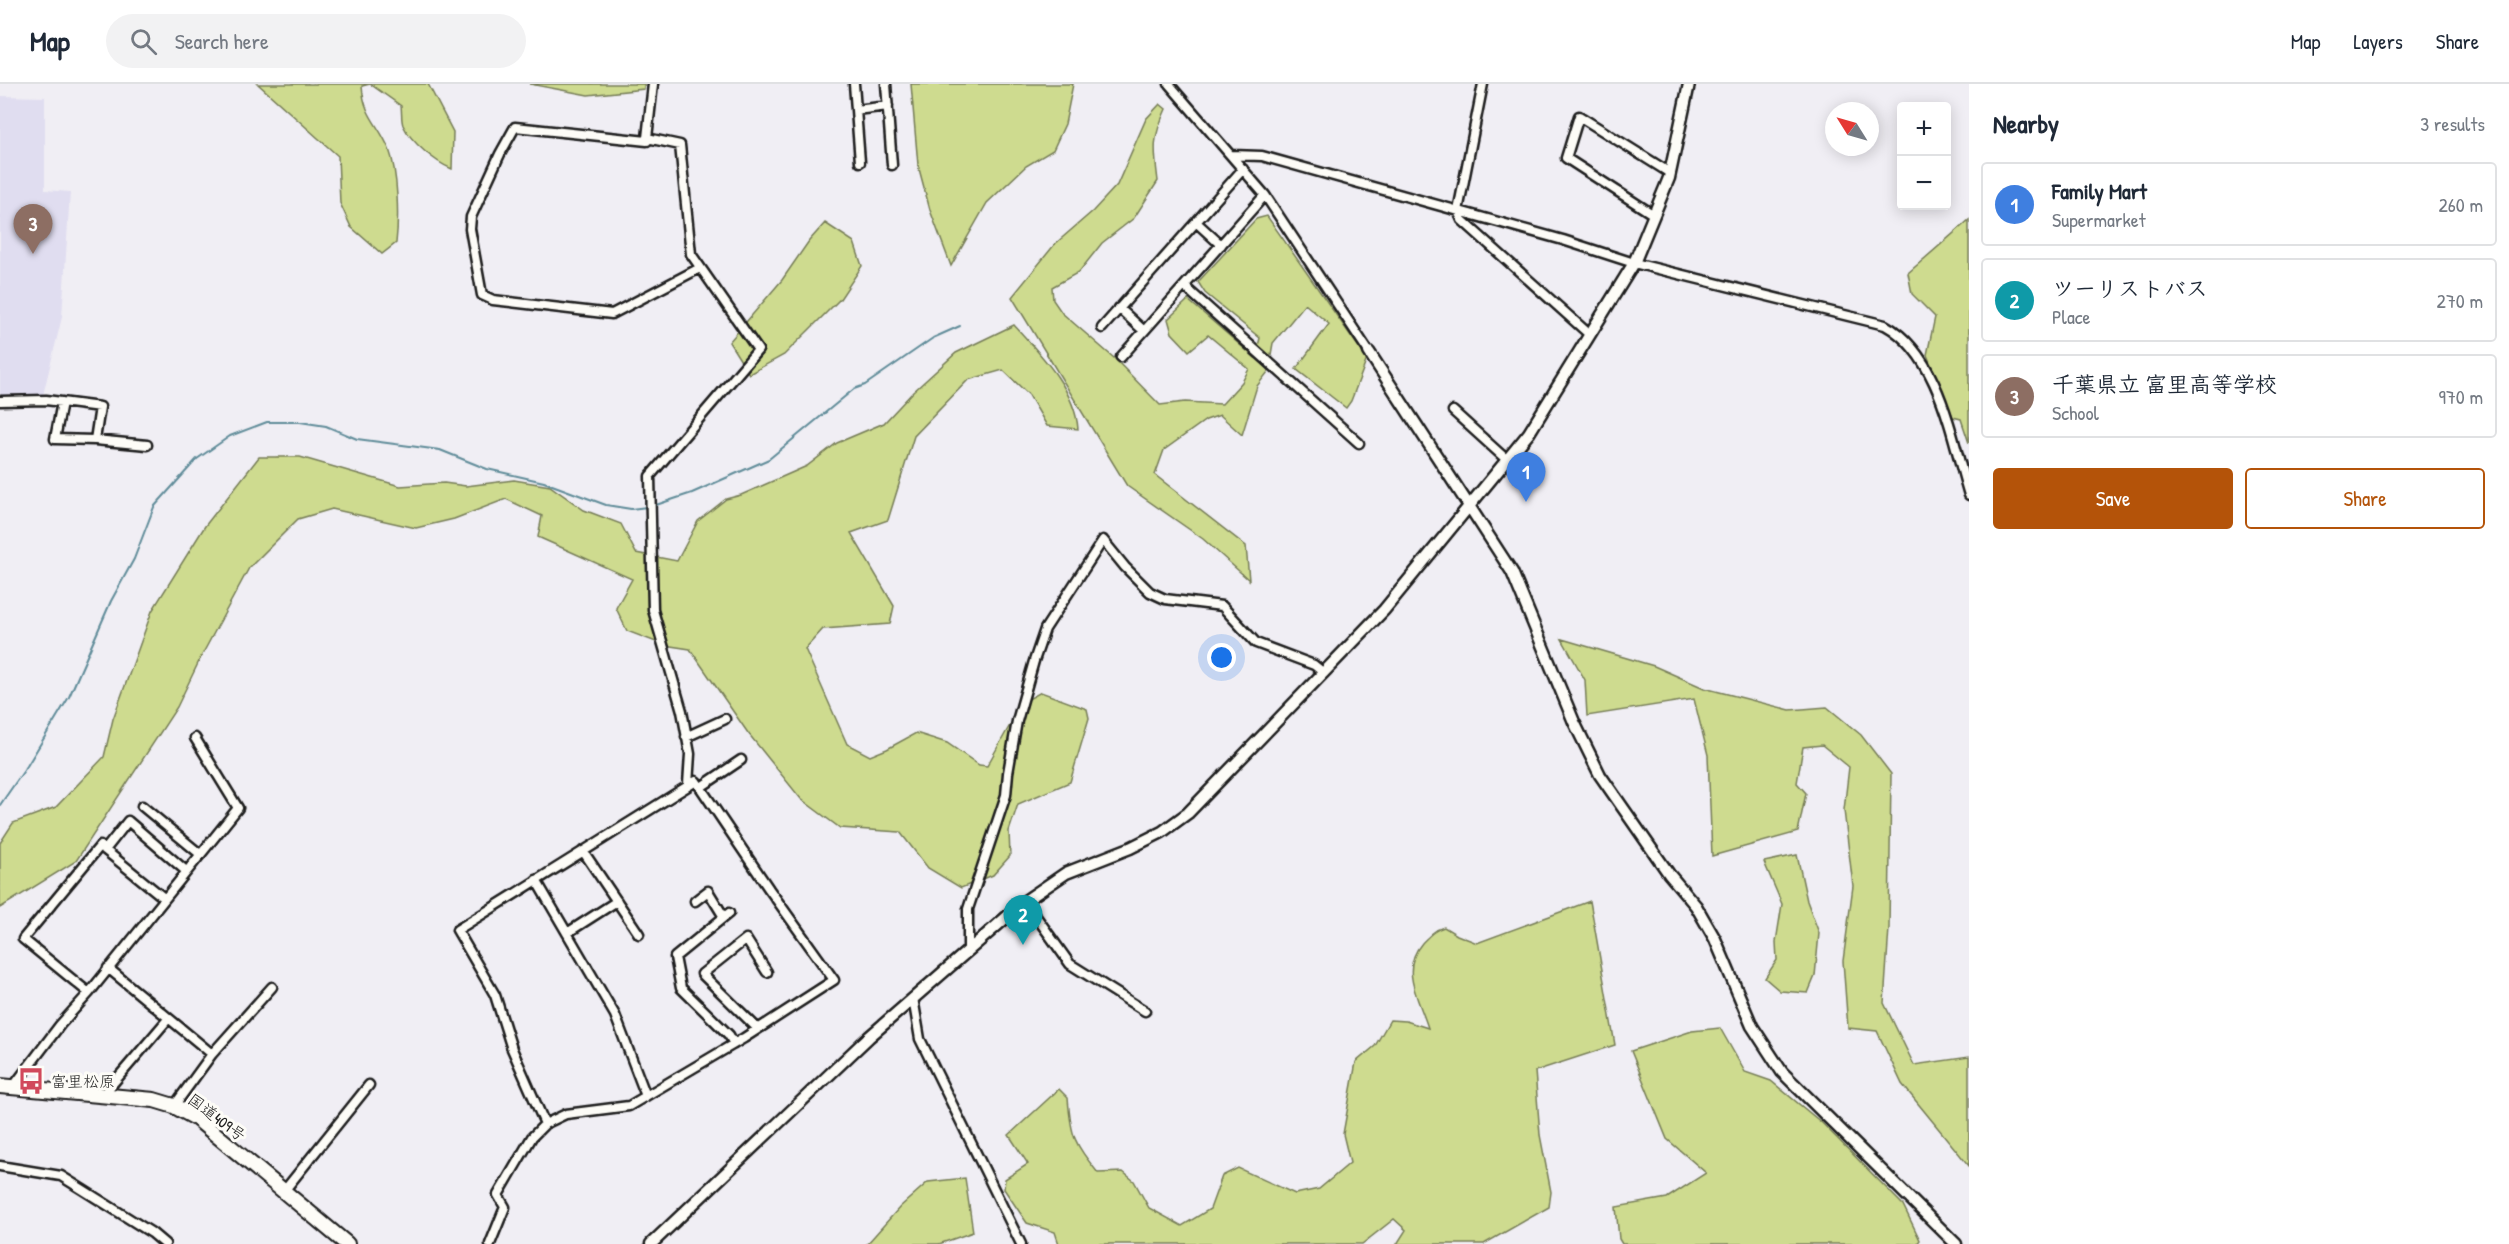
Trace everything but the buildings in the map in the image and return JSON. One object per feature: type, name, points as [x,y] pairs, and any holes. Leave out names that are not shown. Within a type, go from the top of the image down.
[{"type":"highway","name":"国道409号","points":[[6,1087],[154,1100],[174,1106],[196,1118],[347,1244]]},
{"type":"street","points":[[653,84],[647,141],[515,126],[471,218],[470,229],[482,295],[493,300],[612,314],[700,268]]},
{"type":"street","points":[[854,84],[860,162]]},
{"type":"street","points":[[886,84],[892,165]]},
{"type":"street","points":[[1170,84],[1265,195],[1512,572],[1574,722],[1600,776],[1669,874],[1696,906],[1715,939],[1740,1001],[1766,1049],[1782,1072],[1956,1244]]},
{"type":"street","points":[[1483,84],[1458,211],[1462,220],[1590,335]]},
{"type":"street","points":[[651,1244],[913,998],[1025,901],[1066,873],[1130,848],[1162,832],[1188,813],[1384,610],[1507,460],[1548,406],[1634,263],[1670,173],[1689,84]]},
{"type":"street","points":[[856,110],[888,106]]},
{"type":"street","points":[[1654,215],[1566,158],[1579,116],[1670,173]]},
{"type":"street","points":[[647,138],[680,145],[691,254],[758,350],[650,476],[653,610],[671,667],[687,736],[690,754],[688,786]]},
{"type":"street","points":[[1231,155],[1262,156],[1563,240],[1634,263],[1877,322],[1894,330],[1919,357],[1935,383],[1969,495]]},
{"type":"street","points":[[1102,328],[1243,170]]},
{"type":"street","points":[[1121,357],[1265,195]]},
{"type":"street","points":[[1196,222],[1221,245]]},
{"type":"street","points":[[1184,286],[1359,443]]},
{"type":"street","points":[[1119,308],[1144,331]]},
{"type":"street","points":[[0,400],[62,402],[100,407],[95,440]]},
{"type":"street","points":[[62,402],[55,439],[147,445]]},
{"type":"street","points":[[1453,411],[1507,460]]},
{"type":"street","points":[[968,950],[968,909],[1006,795],[1017,722],[1034,661],[1045,628],[1103,540],[1150,592],[1165,599],[1222,606],[1256,643],[1314,665],[1324,673]]},
{"type":"street","points":[[687,736],[725,718]]},
{"type":"street","points":[[6,1087],[89,993],[238,808],[195,738]]},
{"type":"street","points":[[701,788],[741,760]]},
{"type":"street","points":[[490,1244],[505,1208],[498,1195],[532,1137],[544,1124],[566,1114],[629,1106],[734,1044],[834,980],[769,890],[696,781],[457,930],[495,995],[512,1048],[544,1124]]},
{"type":"street","points":[[142,806],[200,854]]},
{"type":"street","points":[[105,850],[128,820],[186,871]]},
{"type":"street","points":[[89,993],[22,939],[99,846],[164,898]]},
{"type":"street","points":[[583,851],[639,934]]},
{"type":"street","points":[[536,880],[615,1015],[646,1096]]},
{"type":"street","points":[[695,901],[708,891],[727,915],[675,957],[681,988],[729,1035],[734,1044]]},
{"type":"street","points":[[1025,901],[1070,964],[1145,1011]]},
{"type":"street","points":[[567,933],[617,902]]},
{"type":"street","points":[[758,1029],[702,974],[746,939],[767,972]]},
{"type":"street","points":[[108,968],[212,1054]]},
{"type":"street","points":[[174,1106],[212,1054],[272,987]]},
{"type":"street","points":[[913,998],[920,1039],[1021,1244]]},
{"type":"street","points":[[104,1095],[168,1019]]},
{"type":"street","points":[[284,1191],[369,1085]]},
{"type":"street","points":[[0,1166],[61,1176],[152,1233],[165,1244]]},
{"type":"shaded area","points":[[0,96],[45,97],[45,190],[70,192],[62,317],[43,395],[0,396]]},
{"type":"green space","points":[[258,84],[370,84],[362,86],[363,97],[389,149],[394,170],[397,209],[396,243],[382,254],[351,227],[340,203],[338,156]]},
{"type":"green space","points":[[370,84],[428,84],[453,132],[452,169],[418,145],[403,125],[401,106]]},
{"type":"green space","points":[[530,84],[644,84],[644,89],[588,95]]},
{"type":"green space","points":[[911,84],[1073,84],[1065,124],[1053,150],[1026,166],[987,203],[951,266],[930,210],[918,165]]},
{"type":"green space","points":[[1160,104],[1166,109],[1158,128],[1155,144],[1158,181],[1134,218],[1102,243],[1079,272],[1052,287],[1053,300],[1062,313],[1114,358],[1160,405],[1185,402],[1222,404],[1242,382],[1249,369],[1208,335],[1189,351],[1172,333],[1168,319],[1188,300],[1255,358],[1260,338],[1205,293],[1198,282],[1256,219],[1267,216],[1367,359],[1351,401],[1346,408],[1296,369],[1329,324],[1305,304],[1273,343],[1268,372],[1257,386],[1242,435],[1220,415],[1206,420],[1164,450],[1155,475],[1246,546],[1249,580],[1203,539],[1127,486],[1012,297],[1055,244],[1093,211],[1117,185],[1146,119]]},
{"type":"green space","points":[[1969,220],[1969,443],[1961,419],[1953,417],[1927,355],[1935,317],[1912,294],[1908,273]]},
{"type":"green space","points":[[825,223],[854,242],[862,266],[840,299],[784,355],[749,374],[729,342],[782,280],[809,241]]},
{"type":"green space","points":[[1014,325],[1045,360],[1063,386],[1075,414],[1078,429],[1047,426],[1029,395],[1003,370],[968,380],[914,436],[888,520],[851,533],[894,606],[890,624],[823,629],[805,649],[847,744],[870,756],[916,733],[947,743],[979,765],[987,766],[1023,702],[1041,692],[1087,709],[1089,718],[1070,782],[1018,804],[1009,831],[1010,856],[993,875],[961,888],[928,868],[900,832],[840,828],[801,799],[748,733],[690,649],[664,645],[627,631],[616,608],[632,579],[538,537],[542,516],[506,499],[454,519],[416,528],[332,509],[298,519],[249,568],[177,707],[76,861],[0,908],[0,843],[13,823],[56,807],[104,757],[113,719],[152,611],[205,526],[259,457],[300,457],[400,486],[444,483],[466,486],[514,480],[550,486],[584,510],[621,524],[636,553],[677,561],[698,521],[726,499],[741,495],[807,466],[837,443],[884,423],[913,392],[956,353]]},
{"type":"green space","points":[[1562,639],[1654,666],[1704,688],[1790,710],[1827,707],[1861,735],[1891,774],[1889,928],[1884,1003],[1914,1065],[1969,1057],[1969,1166],[1902,1084],[1877,1031],[1848,1028],[1843,961],[1853,886],[1844,810],[1849,767],[1822,745],[1803,747],[1797,783],[1806,793],[1798,832],[1712,856],[1708,755],[1694,699],[1587,716],[1585,680]]},
{"type":"green space","points":[[1797,855],[1807,901],[1819,933],[1815,976],[1808,993],[1780,991],[1765,978],[1777,960],[1776,942],[1782,904],[1764,862]]},
{"type":"green space","points":[[1590,901],[1615,1045],[1535,1071],[1540,1135],[1551,1192],[1549,1207],[1484,1244],[1397,1244],[1406,1230],[1394,1219],[1362,1244],[1059,1244],[1055,1232],[1027,1223],[1004,1189],[1005,1179],[1028,1164],[1009,1135],[1059,1089],[1068,1098],[1075,1139],[1098,1173],[1123,1172],[1134,1181],[1149,1208],[1182,1226],[1210,1209],[1222,1176],[1238,1168],[1295,1194],[1319,1189],[1350,1163],[1343,1134],[1356,1062],[1375,1046],[1390,1020],[1406,1021],[1428,1028],[1411,974],[1415,953],[1422,943],[1435,931],[1444,927],[1477,943]]},
{"type":"green space","points":[[1720,1028],[1745,1072],[1771,1081],[1822,1123],[1903,1205],[1920,1240],[1917,1244],[1622,1244],[1619,1239],[1616,1207],[1667,1198],[1706,1173],[1667,1139],[1631,1051],[1692,1031]]},
{"type":"green space","points":[[965,1178],[973,1232],[939,1244],[867,1244],[900,1207],[928,1182]]},
{"type":"waterway","points":[[653,506],[692,493],[769,459],[854,389],[865,385],[933,338],[960,326]]},
{"type":"waterway","points":[[0,805],[69,697],[111,601],[134,559],[154,507],[197,459],[230,436],[267,422],[300,422],[326,426],[357,439],[440,450],[487,469],[544,482],[606,505],[631,509],[647,507]]},
{"type":"place","name":"千葉県立 富里高等学校","points":[[33,254]]},
{"type":"place","name":"Family Mart","points":[[1526,502]]},
{"type":"place","name":"ツーリストバス","points":[[1023,945]]},
{"type":"place","name":"富里松原","points":[[31,1081]]}]
